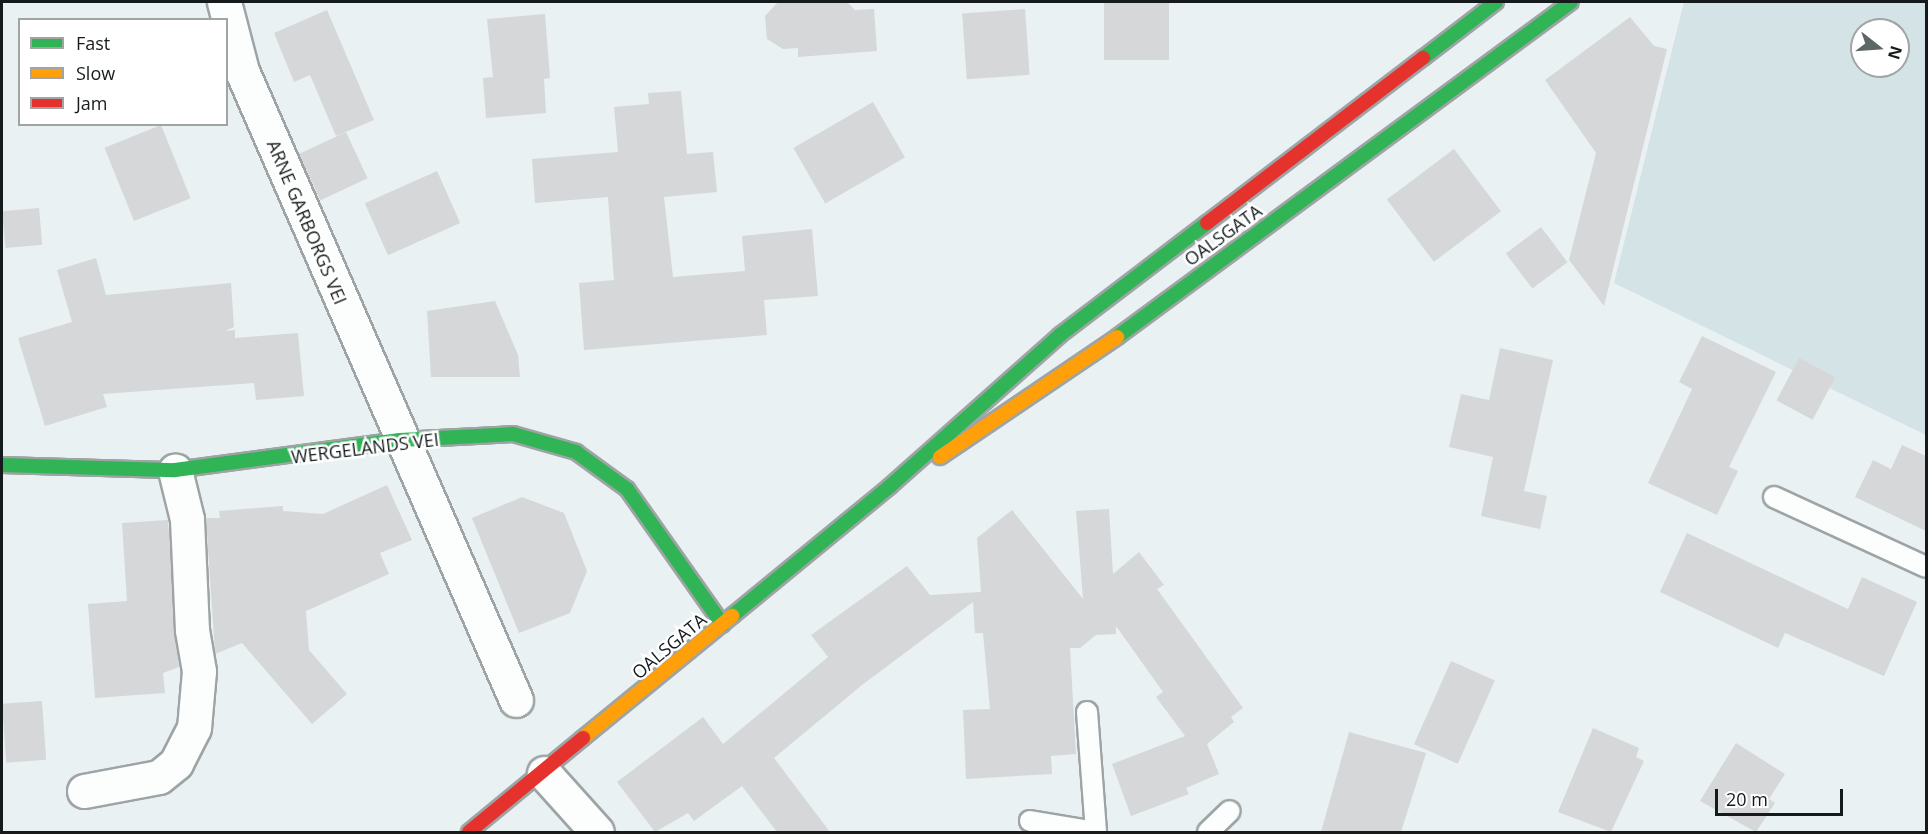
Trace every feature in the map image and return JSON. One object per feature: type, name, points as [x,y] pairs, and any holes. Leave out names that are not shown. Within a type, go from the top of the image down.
[{"type":"main road","name":"OALSGATA","points":[[469,832],[890,486],[1060,335],[1496,2]]},
{"type":"main road","name":"OALSGATA","points":[[890,486],[997,424],[1571,2]]},
{"type":"main road","name":"WERGELANDS VEI","points":[[2,465],[175,470],[400,440],[513,434],[576,452],[627,489],[723,624]]},
{"type":"street","name":"ARNE GARBORGS VEI","points":[[224,2],[242,71],[400,440],[516,700]]},
{"type":"street","points":[[84,791],[159,777],[176,763],[194,728],[199,671],[187,519],[175,470]]},
{"type":"street","points":[[544,772],[597,832]]},
{"type":"lane","points":[[1774,497],[1926,567]]},
{"type":"lane","points":[[1030,821],[1096,832],[1088,712]]},
{"type":"lane","points":[[1208,832],[1230,811]]},
{"type":"shaded area","points":[[1684,2],[1926,2],[1926,435],[1614,283]]},
{"type":"building","points":[[778,2],[847,2],[855,10],[874,9],[877,51],[798,57],[798,48],[783,49],[767,39],[765,16]]},
{"type":"building","points":[[1104,2],[1169,2],[1169,60],[1104,60]]},
{"type":"building","points":[[1025,9],[1030,75],[967,79],[962,13]]},
{"type":"building","points":[[327,10],[374,120],[336,136],[310,75],[294,82],[274,33]]},
{"type":"building","points":[[545,14],[550,78],[544,79],[546,113],[486,118],[483,78],[493,77],[487,19]]},
{"type":"building","points":[[1630,17],[1654,46],[1667,49],[1604,306],[1569,260],[1596,153],[1545,80]]},
{"type":"building","points":[[681,91],[687,154],[713,152],[717,192],[664,197],[673,277],[745,271],[742,236],[812,229],[818,296],[764,300],[767,335],[584,350],[579,283],[614,280],[608,197],[535,203],[532,159],[618,152],[614,107],[649,104],[648,93]]},
{"type":"building","points":[[873,102],[905,157],[825,203],[793,148]]},
{"type":"building","points":[[161,126],[191,198],[134,221],[104,148]]},
{"type":"building","points":[[346,132],[368,178],[320,200],[299,154]]},
{"type":"building","points":[[1454,149],[1501,211],[1434,262],[1387,200]]},
{"type":"building","points":[[437,171],[460,223],[388,255],[365,203]]},
{"type":"building","points":[[39,208],[42,245],[5,248],[2,211]]},
{"type":"building","points":[[1541,227],[1567,262],[1532,289],[1506,253]]},
{"type":"building","points":[[96,258],[106,295],[231,283],[234,327],[225,331],[235,330],[235,338],[298,333],[304,396],[256,400],[254,383],[103,394],[107,407],[45,426],[18,338],[72,322],[57,270]]},
{"type":"building","points":[[495,301],[518,355],[520,377],[431,377],[427,311]]},
{"type":"building","points":[[1702,336],[1776,372],[1729,467],[1738,471],[1717,515],[1648,483],[1692,389],[1679,382]]},
{"type":"building","points":[[1500,348],[1553,360],[1524,491],[1547,496],[1540,529],[1481,516],[1493,457],[1449,447],[1461,394],[1489,400]]},
{"type":"building","points":[[1799,358],[1835,377],[1813,420],[1776,400]]},
{"type":"building","points":[[1902,445],[1926,456],[1926,531],[1855,497],[1873,460],[1891,469]]},
{"type":"building","points":[[387,485],[412,540],[380,553],[389,574],[306,611],[309,650],[347,694],[312,724],[242,643],[215,654],[206,518],[220,518],[219,511],[283,506],[283,511],[323,514]]},
{"type":"building","points":[[522,497],[564,513],[587,571],[570,613],[519,633],[472,518]]},
{"type":"building","points":[[1109,509],[1113,574],[1139,552],[1164,585],[1157,589],[1243,708],[1231,717],[1234,722],[1207,744],[1219,774],[1186,788],[1189,794],[1131,816],[1112,764],[1185,736],[1156,697],[1163,692],[1116,626],[1116,634],[1096,635],[1080,648],[1070,648],[1076,754],[1051,756],[1052,774],[966,779],[963,710],[990,709],[983,633],[975,633],[973,602],[862,685],[774,758],[830,832],[777,832],[742,786],[694,821],[688,813],[655,832],[617,782],[703,717],[723,744],[828,657],[811,635],[907,566],[930,595],[981,592],[977,538],[1012,510],[1083,599],[1076,511]]},
{"type":"building","points":[[168,520],[179,667],[163,673],[165,693],[95,698],[88,604],[127,601],[122,523]]},
{"type":"building","points":[[1687,533],[1848,609],[1862,577],[1917,602],[1884,676],[1785,633],[1778,648],[1660,592]]},
{"type":"building","points":[[1451,661],[1495,681],[1458,764],[1414,744]]},
{"type":"building","points":[[42,701],[46,760],[6,763],[2,704]]},
{"type":"building","points":[[1593,728],[1639,748],[1636,757],[1644,761],[1611,832],[1558,812]]},
{"type":"building","points":[[1349,732],[1426,753],[1401,832],[1321,832]]},
{"type":"building","points":[[1736,743],[1785,774],[1769,799],[1775,803],[1756,832],[1700,801]]},
{"type":"traffic: fast","points":[[1423,58],[1496,2]]},
{"type":"traffic: fast","points":[[1117,337],[1571,2]]},
{"type":"traffic: fast","points":[[732,616],[890,486],[1060,335],[1207,223]]},
{"type":"traffic: fast","points":[[2,465],[175,470],[400,440],[513,434],[576,452],[627,489],[723,625]]},
{"type":"traffic: slow","points":[[940,457],[1117,337]]},
{"type":"traffic: slow","points":[[583,738],[732,616]]},
{"type":"traffic: jam","points":[[1207,223],[1423,58]]},
{"type":"traffic: jam","points":[[469,832],[583,738]]}]
